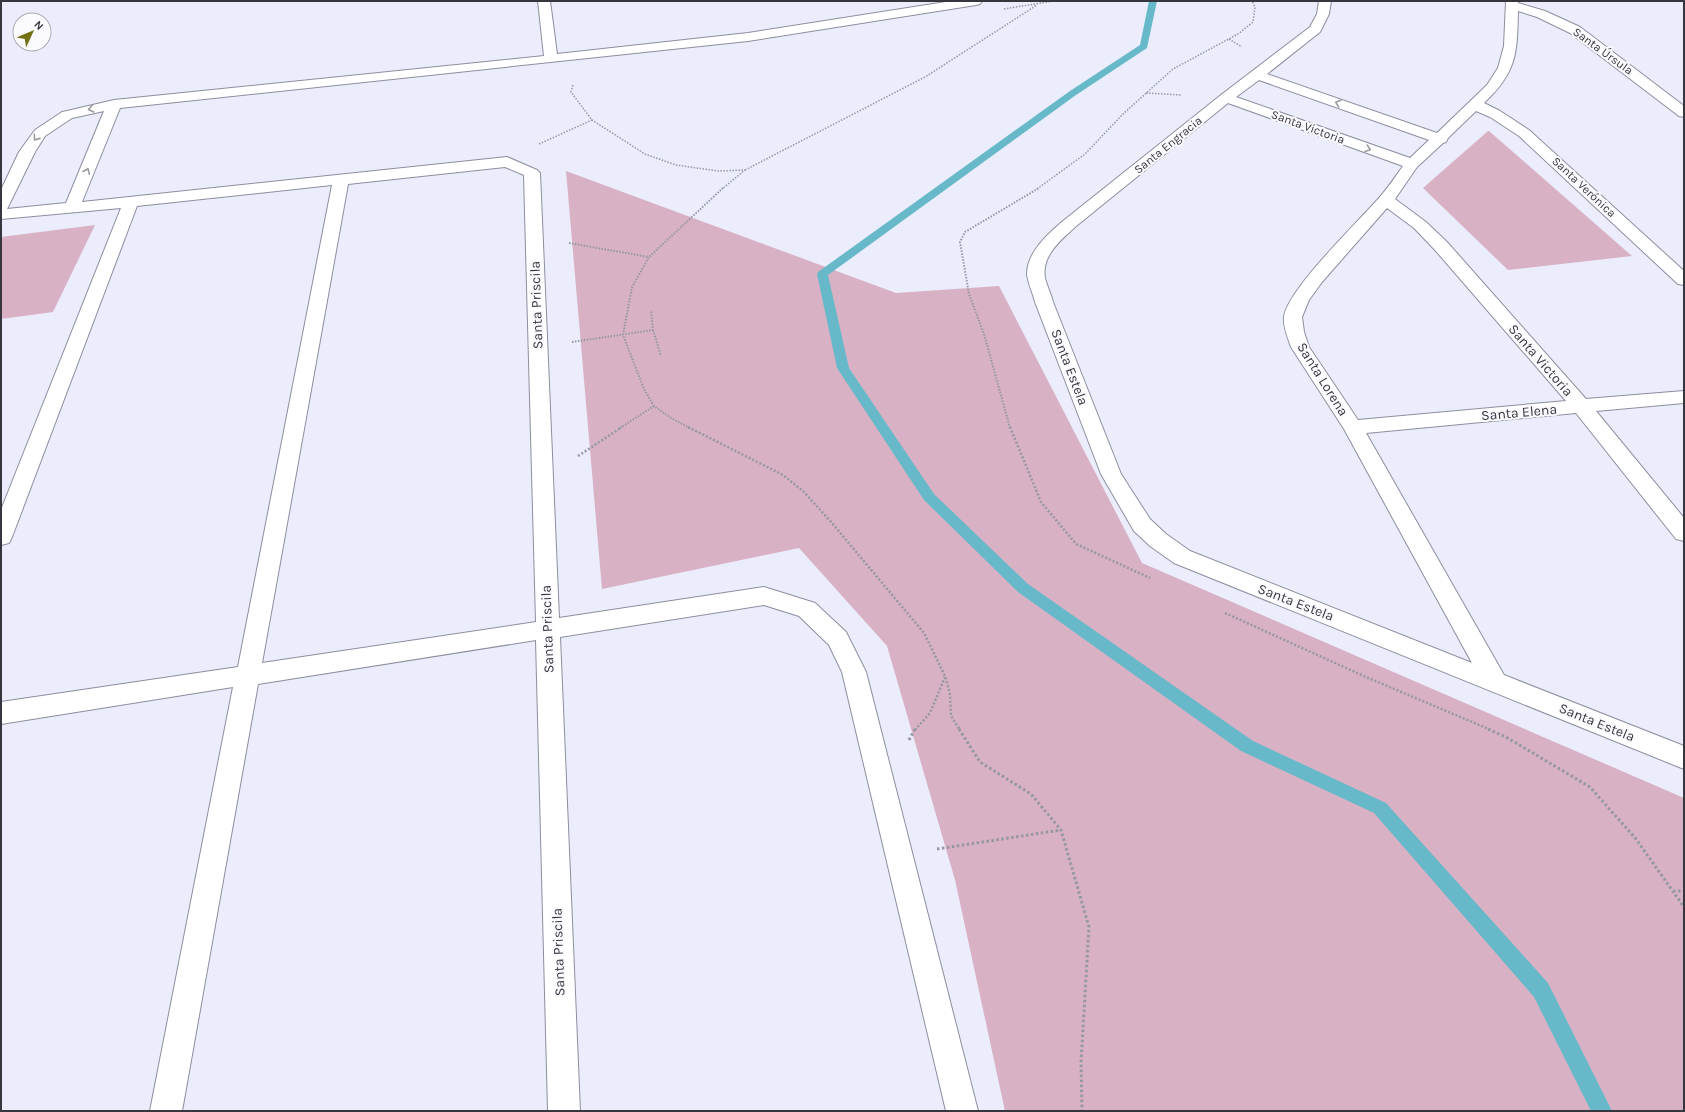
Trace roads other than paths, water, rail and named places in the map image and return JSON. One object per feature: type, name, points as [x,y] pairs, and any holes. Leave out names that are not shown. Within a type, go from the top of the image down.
[{"type":"street","points":[[544,1],[550,60]]},
{"type":"street","points":[[1,206],[27,152],[40,132],[67,115],[114,104],[550,60],[748,37],[976,1]]},
{"type":"street","name":"Santa Engracia","points":[[1044,302],[1036,274],[1040,256],[1050,242],[1070,224],[1226,98],[1258,76],[1315,29],[1323,14],[1325,1]]},
{"type":"street","name":"Santa Lorena","points":[[1494,680],[1353,427],[1300,346],[1295,332],[1293,317],[1300,300],[1316,278],[1386,200],[1412,164],[1476,105],[1492,88],[1505,68],[1511,46],[1512,3]]},
{"type":"street","name":"Santa Úrsula","points":[[1512,3],[1541,14],[1575,30],[1684,113]]},
{"type":"street","points":[[1258,76],[1440,139]]},
{"type":"street","name":"Santa Victoria","points":[[1226,98],[1412,164]]},
{"type":"street","points":[[72,207],[114,104]]},
{"type":"street","name":"Santa Verónica","points":[[1476,105],[1495,114],[1524,133],[1684,280]]},
{"type":"street","name":"Santa Priscila","points":[[341,180],[507,162],[532,173],[564,1111]]},
{"type":"street","points":[[1,214],[341,180],[166,1111]]},
{"type":"street","name":"Santa Victoria","points":[[1386,200],[1420,225],[1441,246],[1582,406],[1684,533]]},
{"type":"street","points":[[1,537],[131,202]]},
{"type":"street","name":"Santa Estela","points":[[1044,302],[1112,474],[1142,525],[1158,540],[1182,557],[1494,680],[1684,758]]},
{"type":"street","name":"Santa Elena","points":[[1353,427],[1684,397]]},
{"type":"street","points":[[1,713],[764,596],[807,609],[838,639],[854,672],[962,1111]]},
{"type":"waterway","points":[[1153,1],[1144,46],[1073,93],[822,274],[843,368],[929,497],[1023,588],[1247,746],[1380,808],[1541,990],[1602,1111]]}]
